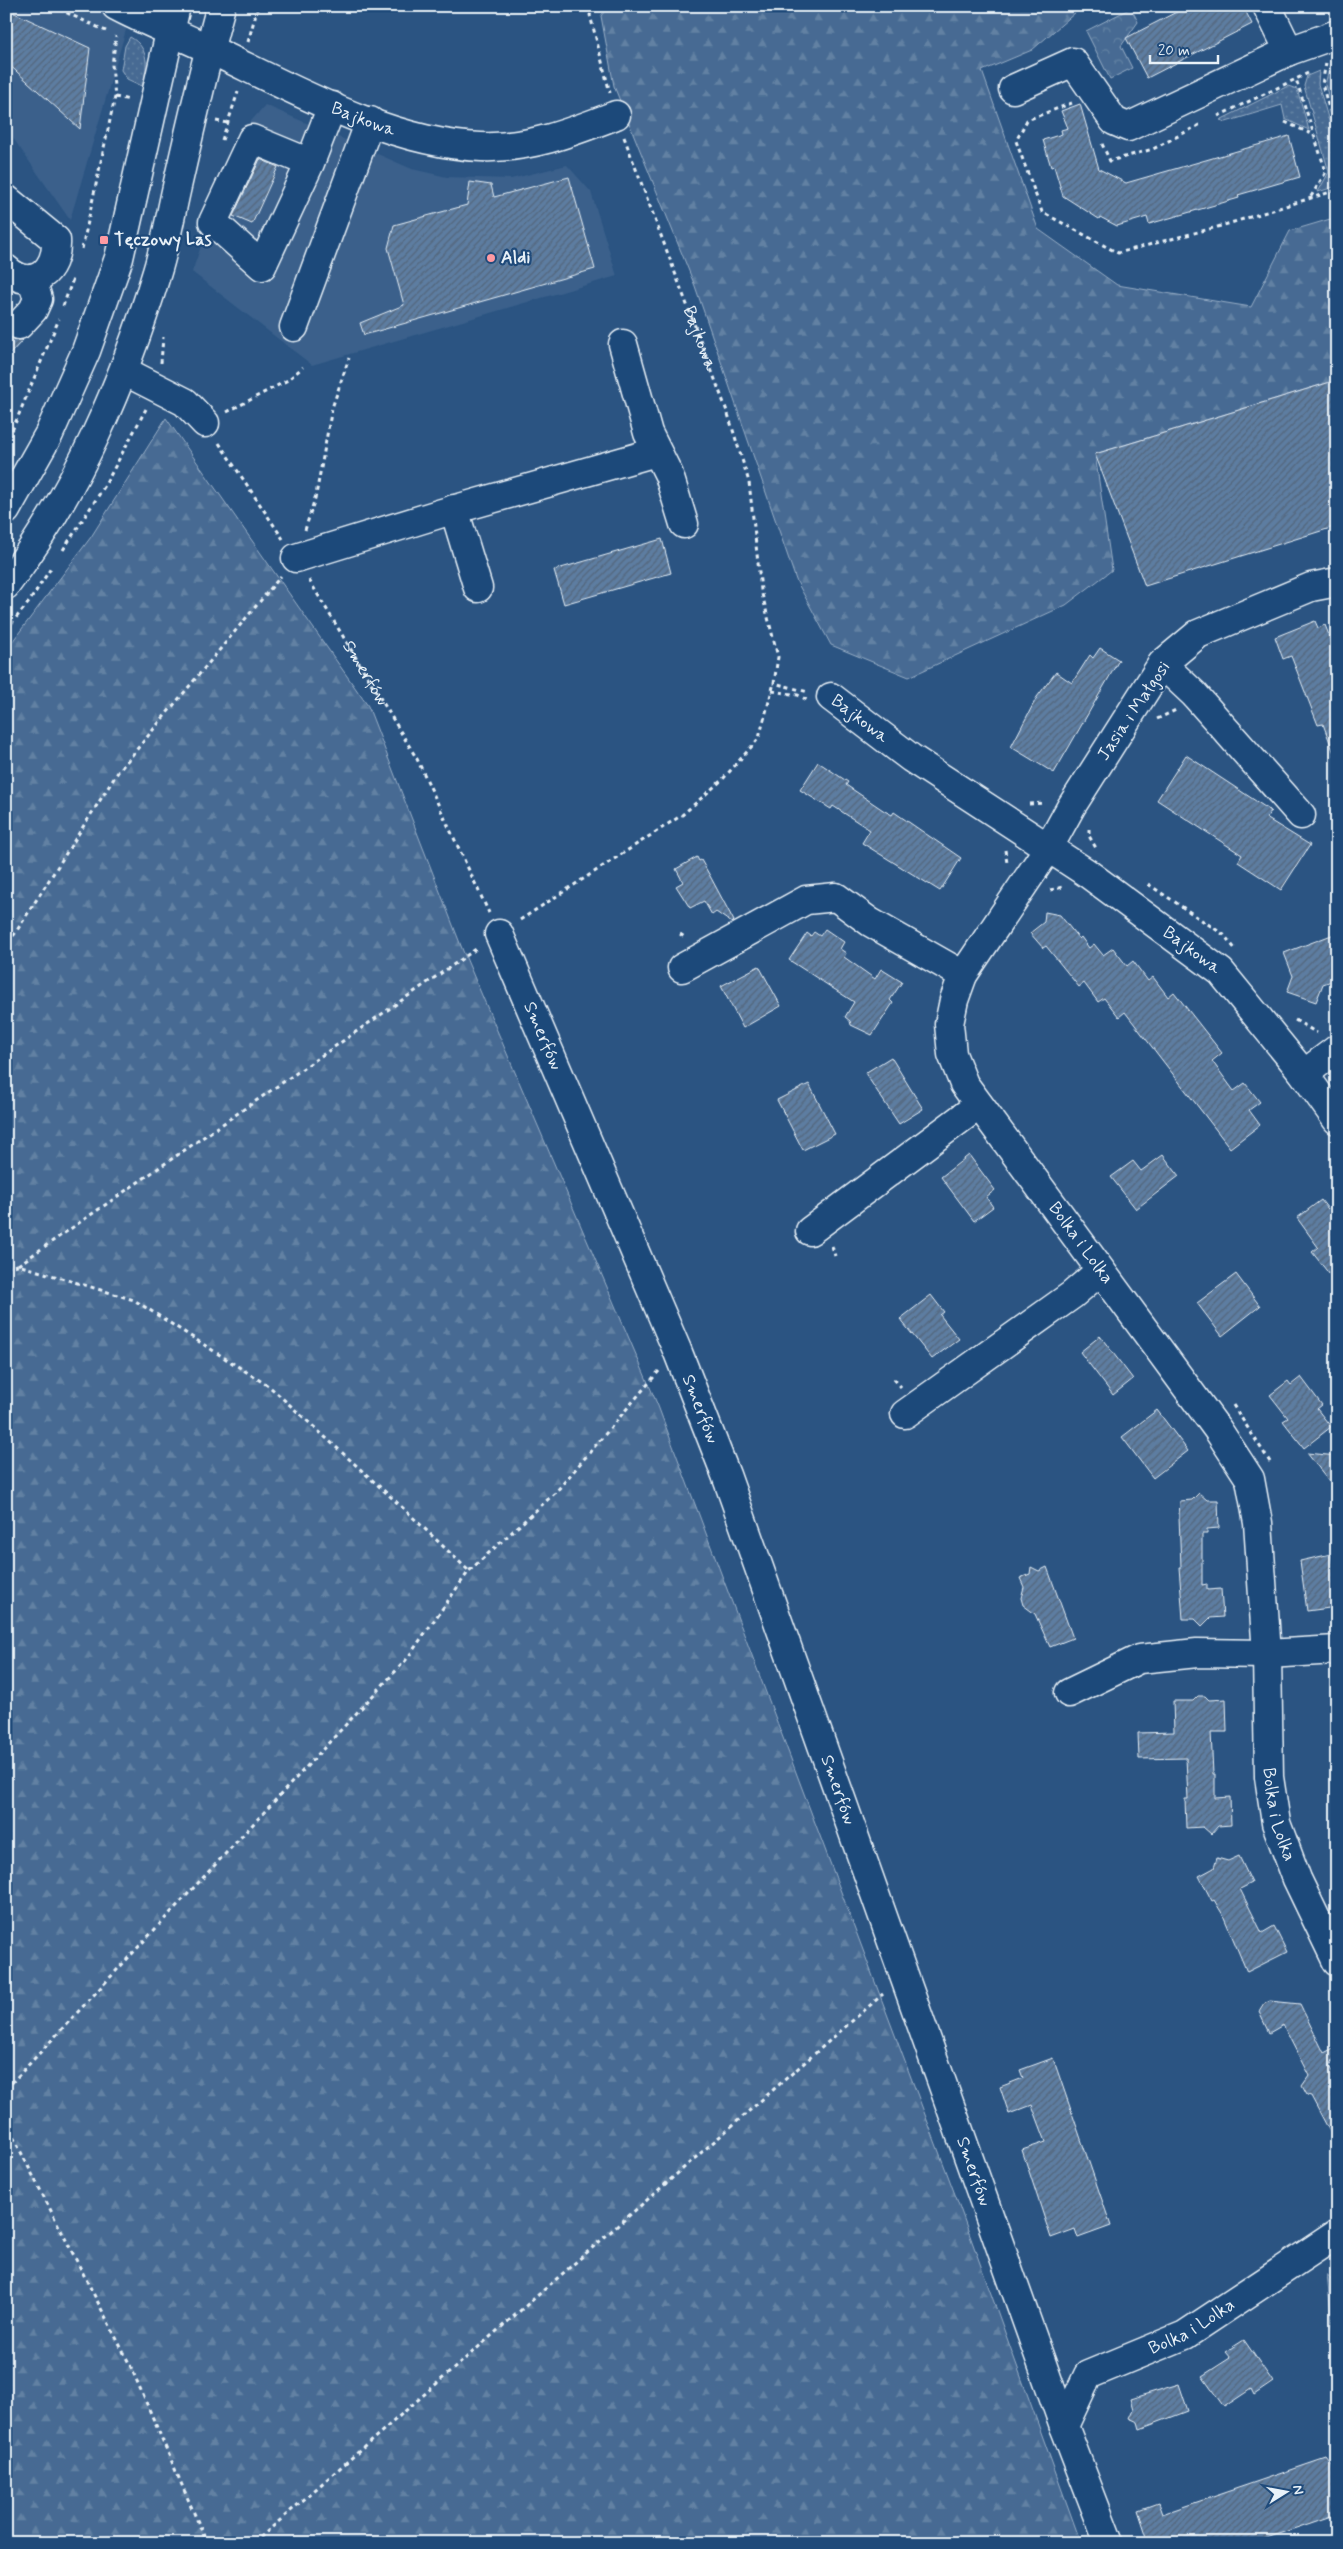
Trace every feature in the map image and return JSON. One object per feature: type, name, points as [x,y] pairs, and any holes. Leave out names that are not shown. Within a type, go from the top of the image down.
[{"type":"street","name":"Bajkowa","points":[[116,6],[173,18],[209,49],[246,68],[370,121],[439,141],[480,147],[523,145],[562,136],[616,115]]},
{"type":"street","points":[[6,585],[43,533],[69,490],[108,410],[124,371],[158,270],[220,6]]},
{"type":"street","points":[[1267,6],[1289,51]]},
{"type":"street","points":[[6,510],[49,434],[86,351],[119,258],[173,18]]},
{"type":"street","points":[[1013,89],[1073,62],[1114,121],[1128,127],[1289,51],[1332,45]]},
{"type":"street","points":[[310,163],[332,106]]},
{"type":"street","points":[[294,327],[370,121]]},
{"type":"street","points":[[6,199],[56,240],[56,252],[49,268],[42,275],[22,280],[6,269]]},
{"type":"street","points":[[18,325],[33,310],[38,299],[32,279]]},
{"type":"street","points":[[623,344],[639,405],[656,452],[669,475],[684,524]]},
{"type":"street","points":[[124,371],[185,402],[205,423]]},
{"type":"street","points":[[296,558],[454,509],[656,452]]},
{"type":"street","points":[[454,509],[478,588]]},
{"type":"street","name":"Jasia i Małgosi","points":[[1049,846],[1071,807],[1162,664],[1198,634],[1310,587],[1337,582]]},
{"type":"street","points":[[1162,664],[1194,694],[1301,815]]},
{"type":"street","name":"Bajkowa","points":[[831,697],[911,758],[1006,821],[1049,846],[1221,972],[1304,1074],[1337,1120]]},
{"type":"street","name":"Bolka i Lolka","points":[[1049,846],[963,975],[954,1000],[949,1024],[952,1054],[964,1084],[1218,1430],[1250,1479],[1258,1523],[1268,1654],[1269,1776],[1276,1823],[1297,1879],[1337,1962]]},
{"type":"street","points":[[682,968],[806,900],[836,897],[870,922],[963,975]]},
{"type":"street","name":"Smerfów","points":[[499,934],[677,1350],[730,1484],[1064,2426],[1109,2543]]},
{"type":"street","points":[[1304,1074],[1337,1049]]},
{"type":"street","points":[[810,1231],[979,1105]]},
{"type":"street","points":[[905,1414],[1072,1295],[1100,1271]]},
{"type":"street","points":[[1069,1693],[1139,1659],[1197,1653],[1268,1654],[1337,1650]]},
{"type":"street","name":"Bolka i Lolka","points":[[1064,2426],[1088,2375],[1185,2335],[1337,2234]]},
{"type":"path","points":[[52,6],[118,37],[112,65],[115,97]]},
{"type":"path","points":[[228,123],[246,68],[247,45],[258,6]]},
{"type":"path","name":"Bajkowa","points":[[594,6],[590,16],[616,115],[728,414],[749,482],[761,590],[778,657],[774,683],[831,697]]},
{"type":"path","points":[[1332,45],[1326,62],[1322,84],[1336,135]]},
{"type":"path","points":[[1318,67],[1326,62]]},
{"type":"path","points":[[1218,116],[1311,71]]},
{"type":"path","points":[[1296,79],[1326,172],[1309,200]]},
{"type":"path","points":[[1082,99],[1027,120],[1016,141],[1042,212],[1118,253],[1221,226],[1337,190]]},
{"type":"path","points":[[1285,122],[1315,136]]},
{"type":"path","points":[[1098,135],[1110,161],[1153,149],[1201,124]]},
{"type":"path","points":[[1336,135],[1337,127]]},
{"type":"path","points":[[6,940],[14,935],[118,772],[296,558],[316,495],[332,408],[349,358]]},
{"type":"path","points":[[205,423],[288,380],[303,367]]},
{"type":"path","name":"Smerfów","points":[[205,423],[296,558],[417,759],[499,934]]},
{"type":"path","points":[[6,1267],[18,1265],[499,934],[682,815],[722,780],[759,738],[774,683]]},
{"type":"path","points":[[1089,827],[1089,836],[1097,850],[1095,856]]},
{"type":"path","points":[[1004,848],[1008,861],[1006,867]]},
{"type":"path","points":[[1045,892],[1071,885]]},
{"type":"path","points":[[18,1265],[134,1300],[270,1387],[469,1571]]},
{"type":"path","points":[[6,2089],[406,1660],[469,1571],[555,1493],[677,1350]]},
{"type":"path","points":[[254,2543],[904,1975]]},
{"type":"path","points":[[6,2123],[130,2365],[207,2543]]},
{"type":"shaded area","points":[[6,6],[133,6],[70,220],[6,128]]},
{"type":"shaded area","points":[[265,105],[412,169],[447,177],[511,179],[567,165],[591,192],[617,276],[312,365],[192,272],[240,134]]},
{"type":"green space","points":[[608,6],[1083,6],[1032,50],[982,71],[1038,229],[1117,285],[1251,307],[1290,231],[1337,217],[1337,380],[1095,454],[1112,570],[1066,605],[909,677],[831,645],[796,580],[695,286],[614,86],[601,16]]},
{"type":"green space","points":[[1131,8],[1138,22],[1121,46],[1132,68],[1110,79],[1086,31]]},
{"type":"green space","points":[[130,37],[141,47],[146,59],[142,86],[127,79],[121,70],[125,46]]},
{"type":"green space","points":[[1333,52],[1337,58],[1335,117],[1325,85]]},
{"type":"green space","points":[[1319,71],[1318,84],[1337,148],[1337,186],[1318,192],[1329,172],[1304,86],[1307,76]]},
{"type":"green space","points":[[1288,86],[1297,89],[1309,130],[1285,119],[1282,105],[1226,122],[1220,120]]},
{"type":"green space","points":[[166,418],[368,706],[463,951],[658,1406],[956,2197],[1081,2543],[6,2543],[6,650],[91,537]]},
{"type":"green space","points":[[1327,2274],[1337,2288],[1337,2375]]},
{"type":"building","points":[[1188,6],[1243,6],[1252,24],[1147,78],[1126,38]]},
{"type":"building","points":[[6,9],[90,48],[80,129],[6,62]]},
{"type":"building","points":[[1080,104],[1099,169],[1126,183],[1289,136],[1300,177],[1238,195],[1239,198],[1149,224],[1147,217],[1117,226],[1100,217],[1099,219],[1063,196],[1054,166],[1051,167],[1043,140],[1062,134],[1061,130],[1068,128],[1061,111]]},
{"type":"building","points":[[260,159],[278,167],[252,224],[233,216]]},
{"type":"building","name":"Aldi","points":[[569,177],[595,269],[364,335],[360,323],[404,305],[388,248],[394,225],[467,205],[470,182],[491,185],[494,197]]},
{"type":"building","points":[[6,333],[15,340],[23,340],[6,358]]},
{"type":"building","points":[[1337,380],[1337,526],[1145,586],[1095,454]]},
{"type":"building","points":[[662,539],[671,573],[564,604],[554,570]]},
{"type":"building","points":[[1315,621],[1318,628],[1325,625],[1337,655],[1337,756],[1335,756],[1323,724],[1318,725],[1291,656],[1283,659],[1275,637]]},
{"type":"building","points":[[1100,648],[1119,660],[1054,773],[1011,747],[1037,697],[1056,672],[1072,683],[1090,655],[1093,658]]},
{"type":"building","points":[[1186,755],[1271,811],[1266,818],[1310,845],[1281,890],[1238,862],[1242,855],[1157,800]]},
{"type":"building","points":[[818,762],[848,782],[846,785],[883,810],[892,815],[894,812],[961,858],[940,891],[862,843],[870,830],[833,806],[831,809],[800,790]]},
{"type":"building","points":[[697,857],[699,861],[701,860],[734,921],[732,923],[716,912],[712,915],[704,901],[690,908],[676,886],[683,882],[676,869]]},
{"type":"building","points":[[1045,912],[1060,915],[1079,939],[1081,937],[1089,948],[1094,944],[1103,955],[1113,948],[1127,966],[1133,961],[1148,981],[1153,977],[1168,997],[1174,992],[1222,1053],[1212,1061],[1234,1091],[1245,1083],[1260,1102],[1249,1110],[1260,1125],[1230,1148],[1125,1012],[1119,1017],[1104,998],[1098,1002],[1084,983],[1079,987],[1046,946],[1043,948],[1030,933],[1044,922]]},
{"type":"building","points":[[825,929],[844,942],[840,949],[846,953],[844,957],[875,979],[881,969],[902,982],[890,1000],[893,1003],[872,1035],[851,1025],[850,1021],[845,1017],[854,1002],[789,960],[807,933],[811,936],[814,932],[820,936]]},
{"type":"building","points":[[1337,933],[1337,979],[1323,984],[1316,1002],[1287,992],[1293,976],[1284,953]]},
{"type":"building","points":[[759,966],[781,1006],[743,1028],[721,986]]},
{"type":"building","points":[[891,1057],[923,1109],[899,1124],[865,1073]]},
{"type":"building","points":[[809,1084],[835,1134],[803,1150],[777,1100]]},
{"type":"building","points":[[969,1155],[995,1190],[986,1197],[993,1207],[974,1221],[941,1177]]},
{"type":"building","points":[[1163,1155],[1179,1176],[1136,1209],[1111,1177],[1133,1161],[1141,1171]]},
{"type":"building","points":[[1321,1200],[1328,1209],[1337,1202],[1337,1284],[1312,1252],[1318,1247],[1297,1218]]},
{"type":"building","points":[[1236,1274],[1260,1306],[1222,1336],[1197,1303]]},
{"type":"building","points":[[931,1295],[944,1312],[940,1315],[959,1339],[932,1359],[900,1319]]},
{"type":"building","points":[[1100,1336],[1133,1379],[1113,1395],[1080,1352]]},
{"type":"building","points":[[1301,1377],[1322,1405],[1317,1409],[1331,1427],[1304,1448],[1283,1421],[1288,1418],[1270,1395],[1288,1381],[1291,1385]]},
{"type":"building","points":[[1157,1410],[1188,1451],[1153,1478],[1122,1437]]},
{"type":"building","points":[[1307,1453],[1337,1456],[1337,1491]]},
{"type":"building","points":[[1199,1493],[1207,1500],[1218,1500],[1219,1528],[1207,1529],[1207,1534],[1202,1534],[1202,1585],[1207,1584],[1207,1590],[1221,1589],[1223,1617],[1210,1618],[1202,1626],[1195,1619],[1183,1619],[1179,1567],[1181,1567],[1180,1501],[1192,1500]]},
{"type":"building","points":[[1331,1554],[1333,1563],[1337,1562],[1337,1607],[1307,1611],[1300,1561]]},
{"type":"building","points":[[1031,1567],[1039,1571],[1047,1567],[1073,1638],[1050,1647],[1035,1614],[1023,1605],[1021,1598],[1024,1587],[1020,1578],[1030,1574]]},
{"type":"building","points":[[1198,1696],[1205,1696],[1209,1700],[1226,1699],[1227,1732],[1211,1732],[1215,1798],[1230,1797],[1231,1825],[1218,1826],[1211,1834],[1203,1827],[1186,1828],[1185,1799],[1188,1799],[1186,1758],[1139,1759],[1138,1733],[1174,1732],[1173,1701],[1193,1701]]},
{"type":"building","points":[[1239,1856],[1252,1883],[1240,1889],[1262,1933],[1274,1926],[1287,1952],[1247,1972],[1223,1915],[1214,1900],[1212,1901],[1199,1876],[1214,1868],[1217,1858],[1228,1861]]},
{"type":"building","points":[[1270,2001],[1300,2004],[1324,2053],[1337,2046],[1337,2053],[1330,2066],[1337,2079],[1337,2145],[1311,2096],[1307,2095],[1302,2086],[1309,2076],[1283,2025],[1269,2033],[1259,2012],[1264,2004]]},
{"type":"building","points":[[1053,2058],[1111,2226],[1078,2238],[1075,2229],[1051,2238],[1022,2150],[1046,2142],[1032,2105],[1009,2114],[1000,2087],[1023,2078],[1020,2070]]},
{"type":"building","points":[[1244,2340],[1273,2382],[1254,2395],[1251,2389],[1224,2407],[1202,2376],[1230,2358],[1225,2352]]},
{"type":"building","points":[[1179,2384],[1188,2411],[1140,2429],[1138,2422],[1129,2418],[1133,2409],[1130,2399]]},
{"type":"building","points":[[1326,2458],[1337,2472],[1337,2515],[1255,2543],[1149,2543],[1138,2510],[1158,2503],[1162,2514]]},
{"type":"place","name":"Tęczowy Las","points":[[104,240]]},
{"type":"place","name":"Aldi","points":[[491,258]]}]
